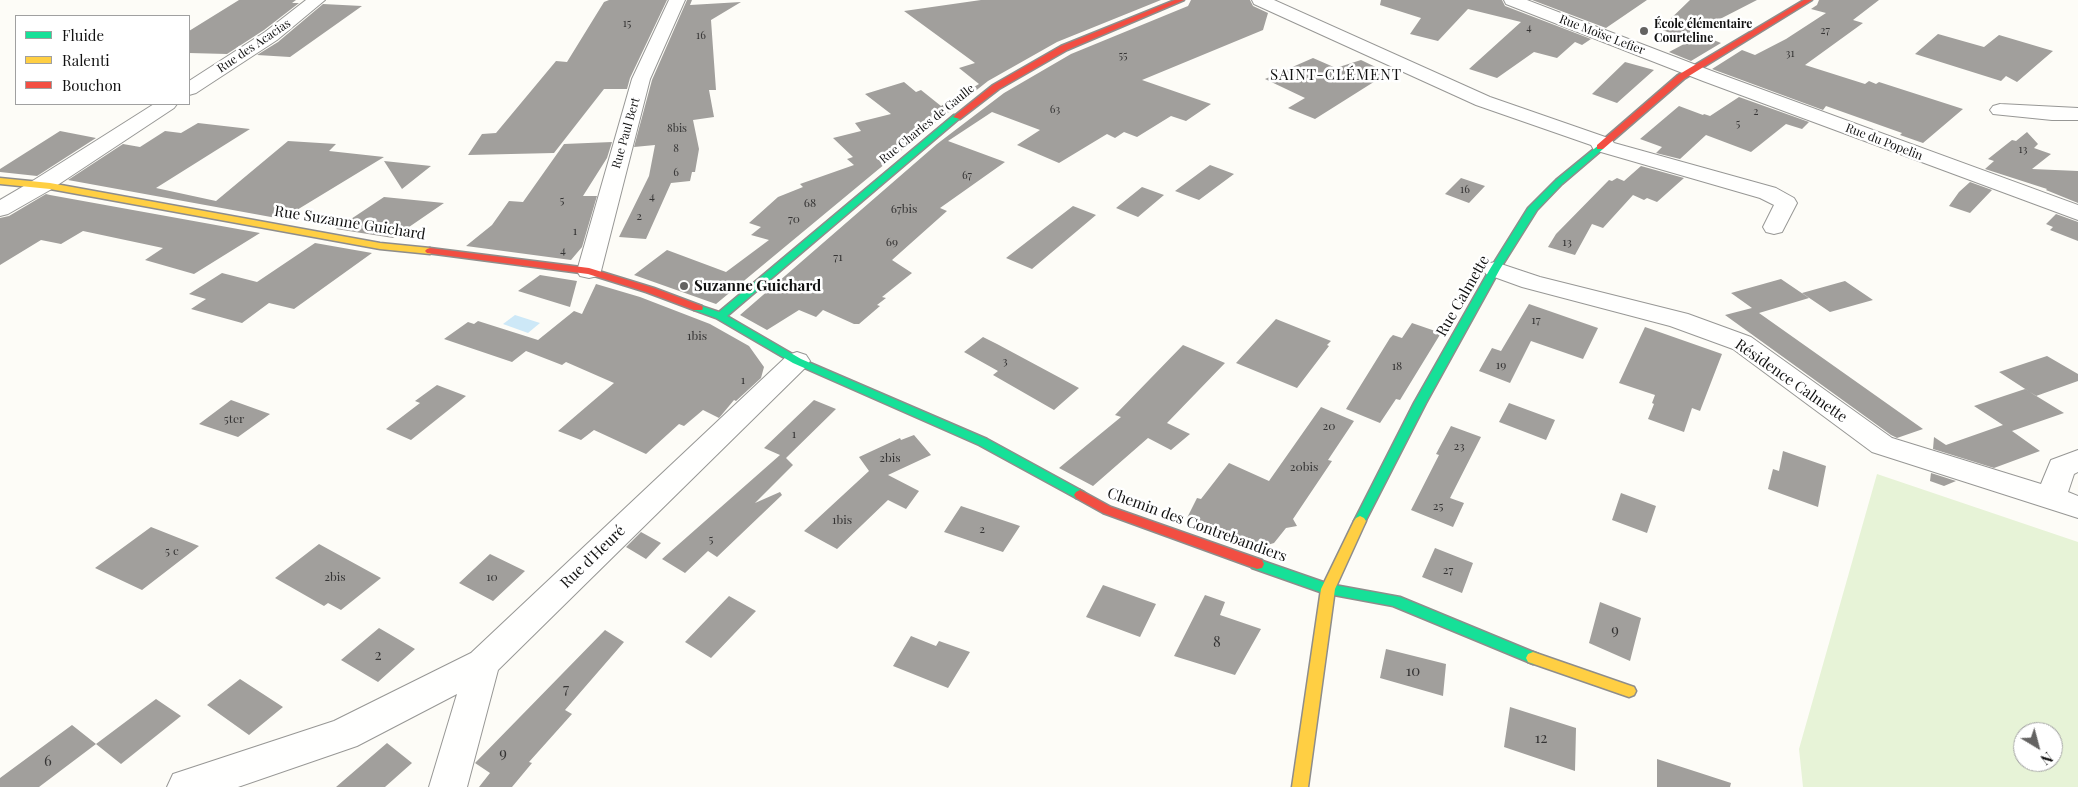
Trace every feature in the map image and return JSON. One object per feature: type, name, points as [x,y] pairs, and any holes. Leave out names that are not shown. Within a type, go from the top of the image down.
[{"type":"street","name":"Rue des Acacias","points":[[190,88],[272,36],[317,0]]},
{"type":"street","name":"Rue Paul Bert","points":[[589,271],[641,79],[677,0]]},
{"type":"street","name":"Rue Charles de Gaulle","points":[[720,316],[921,145],[996,87],[1064,48],[1181,0]]},
{"type":"street","points":[[1260,0],[1483,101],[1602,144],[1768,193],[1786,203],[1774,227]]},
{"type":"street","name":"Rue Moïse Lefier","points":[[1512,0],[1691,69]]},
{"type":"street","name":"Rue Calmette","points":[[1300,787],[1328,588],[1420,403],[1495,270],[1533,208],[1602,144],[1691,69],[1810,0]]},
{"type":"street","name":"Rue du Popelin","points":[[1691,69],[1931,160],[2078,213]]},
{"type":"street","points":[[0,209],[42,185],[165,105]]},
{"type":"street","points":[[2000,110],[2078,114]]},
{"type":"street","name":"Rue Suzanne Guichard","points":[[0,181],[42,185],[380,246],[494,258],[589,271],[650,290],[720,316]]},
{"type":"street","name":"Résidence Calmette","points":[[1495,270],[1531,282],[1679,320],[1742,343],[1882,445],[2078,506]]},
{"type":"street","name":"Chemin des Contrebandiers","points":[[720,316],[797,361],[983,442],[1107,510],[1328,588],[1395,601],[1537,659],[1629,691]]},
{"type":"street","name":"Rue d'Heuré","points":[[483,663],[797,361]]},
{"type":"street","points":[[2051,498],[2061,467],[2078,460]]},
{"type":"street","points":[[186,787],[344,734],[483,663]]},
{"type":"street","points":[[448,787],[483,663]]},
{"type":"green space","points":[[1877,474],[2078,542],[2078,787],[1803,787],[1799,749]]},
{"type":"water","points":[[515,315],[540,323],[528,333],[503,324]]},
{"type":"building","points":[[239,0],[296,0],[292,3],[299,3],[264,30],[227,54],[190,53],[190,30]]},
{"type":"building","points":[[609,0],[667,0],[630,78],[627,89],[604,89],[554,153],[468,155],[482,134],[496,133],[556,61],[567,62],[604,2]]},
{"type":"building","points":[[687,0],[692,0],[690,5],[741,2],[711,20],[716,90],[709,90],[714,117],[693,120],[699,149],[695,172],[692,172],[690,181],[671,183],[646,239],[619,237],[649,176],[655,145],[634,147],[652,80]]},
{"type":"building","points":[[981,0],[1161,0],[1057,42],[988,81],[716,304],[634,275],[667,250],[726,272],[769,240],[751,235],[761,227],[749,223],[778,197],[803,187],[800,184],[854,165],[847,159],[853,157],[833,138],[861,131],[855,123],[891,114],[865,94],[904,82],[916,92],[921,90],[941,106],[979,84],[959,68],[975,63],[904,11]]},
{"type":"building","points":[[1191,0],[1250,0],[1253,6],[1268,13],[1263,30],[1142,80],[1211,104],[1186,121],[1171,116],[1137,137],[1124,132],[1115,138],[1107,134],[1059,163],[1017,145],[1040,130],[992,112],[948,141],[1005,162],[940,208],[947,211],[892,260],[912,273],[882,297],[886,298],[877,305],[880,306],[859,324],[854,324],[823,310],[816,317],[799,310],[767,330],[740,315],[937,144],[1004,93],[1071,54],[1188,6]]},
{"type":"building","points":[[1381,0],[1502,0],[1505,6],[1591,39],[1582,45],[1575,42],[1557,58],[1534,52],[1497,78],[1469,69],[1521,22],[1468,9],[1438,41],[1410,34],[1421,18],[1380,5]]},
{"type":"building","points":[[1532,0],[1647,0],[1606,28]]},
{"type":"building","points":[[1690,0],[1757,0],[1683,38],[1660,29]]},
{"type":"building","points":[[1819,0],[1879,0],[1853,20],[1863,23],[1805,65],[1865,84],[1869,81],[1876,84],[1879,82],[1963,109],[1923,143],[1900,135],[1902,133],[1826,106],[1823,110],[1712,69],[1742,50],[1755,55],[1786,39],[1826,13],[1811,9],[1817,5]]},
{"type":"building","points":[[323,4],[362,6],[290,57],[257,55],[278,42]]},
{"type":"building","points":[[1938,34],[1984,47],[1999,35],[2053,51],[2017,82],[2006,76],[2001,81],[1915,54]]},
{"type":"building","points":[[1701,35],[1721,43],[1691,61],[1669,52]]},
{"type":"building","points":[[1313,58],[1336,68],[1361,60],[1388,73],[1315,119],[1288,108],[1305,98],[1265,79]]},
{"type":"building","points":[[1625,62],[1654,70],[1617,103],[1592,94]]},
{"type":"building","points":[[1739,97],[1809,122],[1802,129],[1786,124],[1751,152],[1706,135],[1680,159],[1656,153],[1662,147],[1640,139],[1679,106],[1710,116]]},
{"type":"building","points":[[198,123],[250,129],[156,188],[216,201],[288,141],[336,144],[329,151],[384,157],[282,219],[68,180],[123,144],[140,147],[165,131],[181,133]]},
{"type":"building","points":[[60,131],[96,138],[37,176],[0,172],[0,169]]},
{"type":"building","points":[[2027,132],[2038,144],[2034,148],[2051,154],[2032,169],[2078,171],[2078,203],[2047,189],[1985,169],[1994,161],[1988,159],[2012,140],[2016,141]]},
{"type":"building","points":[[612,142],[607,158],[583,196],[597,196],[582,247],[571,260],[466,246],[492,225],[509,201],[523,202],[564,144]]},
{"type":"building","points":[[384,161],[431,166],[402,189]]},
{"type":"building","points":[[1210,165],[1234,174],[1199,200],[1175,191]]},
{"type":"building","points":[[1641,166],[1684,178],[1657,202],[1647,198],[1644,200],[1633,195],[1603,228],[1592,224],[1575,255],[1548,247],[1556,234],[1609,180],[1612,181],[1617,178],[1624,181]]},
{"type":"building","points":[[1461,178],[1485,186],[1469,203],[1445,194]]},
{"type":"building","points":[[1970,182],[1992,190],[1970,213],[1949,206],[1959,192]]},
{"type":"building","points":[[1142,187],[1164,195],[1138,217],[1116,208]]},
{"type":"building","points":[[46,194],[260,233],[194,274],[145,260],[163,248],[83,231],[61,244],[41,240],[0,265],[0,218],[9,216]]},
{"type":"building","points":[[384,197],[444,203],[393,238],[336,229]]},
{"type":"building","points":[[1073,206],[1096,215],[1032,269],[1006,258]]},
{"type":"building","points":[[2056,214],[2078,222],[2078,241],[2050,230],[2053,227],[2046,224]]},
{"type":"building","points":[[315,243],[372,253],[294,309],[269,303],[242,323],[191,309],[206,299],[189,294],[222,273],[257,282]]},
{"type":"building","points":[[540,275],[577,281],[570,307],[518,291]]},
{"type":"building","points":[[1781,279],[1809,298],[1759,313],[1923,429],[1897,438],[1891,435],[1725,315],[1752,308],[1731,293]]},
{"type":"building","points":[[1845,281],[1873,300],[1830,312],[1802,293]]},
{"type":"building","points":[[596,284],[640,297],[710,324],[749,346],[764,367],[761,378],[736,401],[734,400],[719,418],[703,410],[684,426],[679,424],[646,454],[594,430],[581,440],[558,431],[614,383],[566,362],[562,365],[526,351],[512,362],[444,339],[468,322],[474,324],[478,321],[538,340],[574,311],[582,314]]},
{"type":"building","points":[[1529,304],[1598,328],[1583,359],[1531,341],[1510,383],[1479,371],[1492,348],[1501,351]]},
{"type":"building","points":[[1276,319],[1331,341],[1297,388],[1236,363]]},
{"type":"building","points":[[1412,323],[1441,333],[1400,400],[1396,399],[1380,423],[1346,409],[1390,338],[1393,335],[1402,338]]},
{"type":"building","points":[[1645,327],[1722,354],[1700,411],[1692,408],[1684,432],[1648,419],[1654,404],[1652,403],[1655,395],[1619,383]]},
{"type":"building","points":[[983,337],[1079,388],[1054,410],[993,375],[998,371],[964,352]]},
{"type":"building","points":[[1183,345],[1225,363],[1167,423],[1190,434],[1171,450],[1148,438],[1093,486],[1059,468],[1121,417],[1115,415]]},
{"type":"building","points":[[2047,356],[2078,374],[2078,381],[2036,396],[1999,372]]},
{"type":"building","points":[[437,385],[466,396],[411,440],[386,429],[420,403],[415,401]]},
{"type":"building","points":[[2025,389],[2064,413],[2012,431],[2040,451],[1994,468],[1933,449],[1934,437],[1946,445],[2003,425],[1974,406]]},
{"type":"building","points":[[231,400],[270,414],[238,437],[199,424]]},
{"type":"building","points":[[814,400],[836,409],[786,458],[793,465],[755,503],[780,492],[782,495],[717,557],[708,551],[685,573],[662,559],[780,455],[764,448]]},
{"type":"building","points":[[1509,403],[1555,420],[1546,440],[1499,422]]},
{"type":"building","points":[[1321,407],[1354,421],[1328,460],[1332,461],[1293,519],[1297,526],[1286,528],[1274,543],[1264,546],[1187,518],[1197,498],[1201,499],[1229,463],[1269,481]]},
{"type":"building","points":[[1451,426],[1481,437],[1450,498],[1464,503],[1453,527],[1411,510],[1439,455],[1436,454]]},
{"type":"building","points":[[914,435],[931,455],[888,475],[919,491],[906,509],[888,500],[837,549],[804,531],[869,471],[859,457],[900,438],[901,440]]},
{"type":"building","points":[[1783,451],[1826,466],[1818,507],[1768,489],[1773,469],[1779,471]]},
{"type":"building","points":[[1931,473],[1956,481],[1944,486],[1930,481]]},
{"type":"building","points":[[1621,493],[1656,506],[1647,533],[1612,520]]},
{"type":"building","points":[[961,506],[1020,526],[1003,552],[944,532]]},
{"type":"building","points":[[151,527],[199,546],[142,590],[95,568]]},
{"type":"building","points":[[641,532],[661,543],[646,559],[626,547]]},
{"type":"building","points":[[319,544],[381,578],[341,610],[328,603],[324,606],[275,578]]},
{"type":"building","points":[[1435,548],[1473,563],[1462,593],[1422,577]]},
{"type":"building","points":[[490,554],[525,571],[493,601],[459,583]]},
{"type":"building","points":[[1103,585],[1156,604],[1140,637],[1086,617]]},
{"type":"building","points":[[1205,595],[1225,602],[1220,615],[1261,629],[1235,675],[1174,656]]},
{"type":"building","points":[[729,596],[756,611],[711,658],[685,642]]},
{"type":"building","points":[[1600,602],[1641,618],[1630,661],[1589,643]]},
{"type":"building","points":[[379,628],[415,649],[378,682],[341,660]]},
{"type":"building","points":[[605,630],[624,642],[565,710],[572,714],[529,762],[532,763],[512,787],[479,787],[490,773],[475,763]]},
{"type":"building","points":[[911,636],[936,646],[939,641],[970,652],[948,688],[893,666]]},
{"type":"building","points":[[1386,649],[1446,664],[1443,696],[1380,678]]},
{"type":"building","points":[[240,679],[283,707],[249,735],[207,705]]},
{"type":"building","points":[[156,699],[181,716],[121,764],[96,744]]},
{"type":"building","points":[[1510,707],[1576,728],[1575,771],[1504,747]]},
{"type":"building","points":[[72,725],[96,744],[39,787],[0,787],[0,778]]},
{"type":"building","points":[[387,743],[412,763],[385,787],[336,787]]},
{"type":"building","points":[[1657,759],[1731,783],[1730,787],[1657,787]]},
{"type":"traffic: fast","points":[[720,316],[957,117]]},
{"type":"traffic: fast","points":[[1360,521],[1420,403],[1495,269],[1533,208],[1559,182],[1600,147]]},
{"type":"traffic: fast","points":[[698,308],[720,316],[797,361],[983,442],[1080,495]]},
{"type":"traffic: fast","points":[[1257,564],[1328,589],[1395,601],[1533,658]]},
{"type":"traffic: slow","points":[[0,181],[50,186],[380,246],[430,251]]},
{"type":"traffic: slow","points":[[1300,787],[1328,589],[1360,521]]},
{"type":"traffic: slow","points":[[1533,658],[1629,691]]},
{"type":"traffic: jam","points":[[957,117],[996,87],[1064,48],[1181,0]]},
{"type":"traffic: jam","points":[[1600,147],[1681,77],[1809,0]]},
{"type":"traffic: jam","points":[[430,251],[589,271],[650,290],[698,308]]},
{"type":"traffic: jam","points":[[1080,495],[1107,510],[1257,564]]},
{"type":"place","name":"École élémentaire Courteline","points":[[1644,31]]},
{"type":"place","name":"Suzanne Guichard","points":[[684,286]]},
{"type":"district","name":"SAINT-CLÉMENT","points":[[1336,75]]}]
